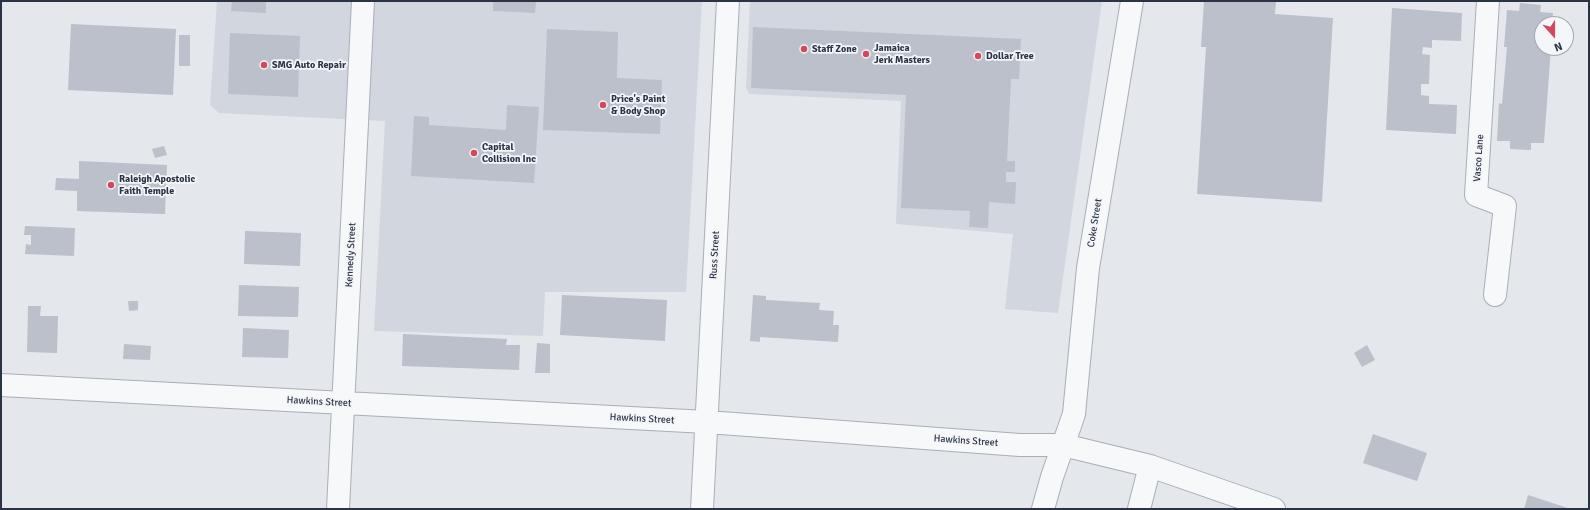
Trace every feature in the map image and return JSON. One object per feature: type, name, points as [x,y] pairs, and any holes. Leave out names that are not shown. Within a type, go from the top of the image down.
[{"type":"street","name":"Kennedy Street","points":[[338,509],[363,1]]},
{"type":"street","name":"Russ Street","points":[[702,509],[728,1]]},
{"type":"street","name":"Coke Street","points":[[1043,509],[1074,414],[1088,268],[1132,1]]},
{"type":"street","name":"Vasco Lane","points":[[1488,1],[1476,195],[1505,206],[1494,295]]},
{"type":"street","name":"Hawkins Street","points":[[1,385],[707,422],[1020,445],[1063,445],[1150,466],[1274,509]]},
{"type":"street","points":[[1139,509],[1150,466]]},
{"type":"shaded area","points":[[217,1],[702,1],[686,292],[545,292],[543,336],[374,331],[385,121],[219,113],[210,105]]},
{"type":"shaded area","points":[[750,1],[1102,1],[1058,313],[1005,309],[1013,234],[896,224],[901,101],[749,94],[746,88]]},
{"type":"building","points":[[232,1],[266,1],[266,13],[231,11]]},
{"type":"building","points":[[493,1],[536,1],[535,13],[493,11]]},
{"type":"building","points":[[1204,1],[1276,1],[1275,14],[1333,18],[1322,202],[1197,194],[1206,47],[1201,47]]},
{"type":"building","points":[[1520,3],[1541,5],[1540,12],[1553,13],[1553,16],[1534,16],[1534,56],[1550,56],[1544,143],[1531,143],[1531,150],[1510,149],[1510,141],[1497,141],[1499,103],[1502,104],[1507,47],[1504,47],[1507,10],[1519,11]]},
{"type":"building","points":[[1392,8],[1462,13],[1461,41],[1432,40],[1432,48],[1423,47],[1422,54],[1430,55],[1429,84],[1421,84],[1421,95],[1429,96],[1429,104],[1457,105],[1456,134],[1386,130]]},
{"type":"building","points":[[71,24],[176,29],[173,95],[68,90]]},
{"type":"building","points":[[753,27],[1021,39],[1019,79],[1011,79],[1007,161],[1015,161],[1015,172],[1006,172],[1006,182],[1016,182],[1015,204],[989,202],[988,228],[969,227],[970,211],[901,208],[906,95],[751,88]]},
{"type":"building","name":"Price's Paint & Body Shop","points":[[547,29],[618,32],[617,78],[662,80],[660,134],[543,130]]},
{"type":"building","name":"SMG Auto Repair","points":[[230,33],[300,36],[298,97],[228,94]]},
{"type":"building","points":[[179,35],[190,35],[190,66],[179,66]]},
{"type":"building","name":"Capital Collision Inc","points":[[507,105],[539,107],[534,183],[411,176],[414,116],[429,117],[429,125],[506,130]]},
{"type":"building","points":[[164,146],[167,155],[155,158],[152,149]]},
{"type":"building","name":"Raleigh Apostolic Faith Temple","points":[[79,161],[167,165],[165,214],[77,211],[77,191],[55,190],[56,178],[79,179]]},
{"type":"building","points":[[25,226],[75,228],[74,256],[25,254],[26,244],[31,245],[31,235],[24,235]]},
{"type":"building","points":[[245,231],[301,233],[300,266],[244,264]]},
{"type":"building","points":[[239,285],[299,287],[298,317],[238,316]]},
{"type":"building","points":[[562,295],[667,300],[665,341],[560,335]]},
{"type":"building","points":[[753,295],[766,296],[766,300],[820,303],[819,310],[834,311],[833,325],[839,325],[838,342],[760,337],[760,342],[750,341]]},
{"type":"building","points":[[128,301],[138,301],[138,310],[129,311]]},
{"type":"building","points":[[28,306],[41,306],[40,316],[58,316],[57,353],[27,352]]},
{"type":"building","points":[[243,328],[289,330],[288,358],[242,357]]},
{"type":"building","points":[[403,334],[507,339],[506,345],[520,345],[519,370],[402,366]]},
{"type":"building","points":[[537,343],[550,344],[550,373],[535,373]]},
{"type":"building","points":[[124,344],[151,346],[150,360],[123,359]]},
{"type":"building","points":[[1367,345],[1375,360],[1362,367],[1354,353]]},
{"type":"building","points":[[1373,434],[1427,453],[1417,481],[1363,463]]},
{"type":"building","points":[[1528,495],[1571,509],[1524,509]]},
{"type":"place","name":"Staff Zone","points":[[804,49]]},
{"type":"place","name":"Jamaica Jerk Masters","points":[[866,54]]},
{"type":"place","name":"Dollar Tree","points":[[978,56]]},
{"type":"place","name":"SMG Auto Repair","points":[[264,65]]},
{"type":"place","name":"Price's Paint & Body Shop","points":[[603,105]]},
{"type":"place","name":"Capital Collision Inc","points":[[474,153]]},
{"type":"place","name":"Raleigh Apostolic Faith Temple","points":[[111,185]]}]
